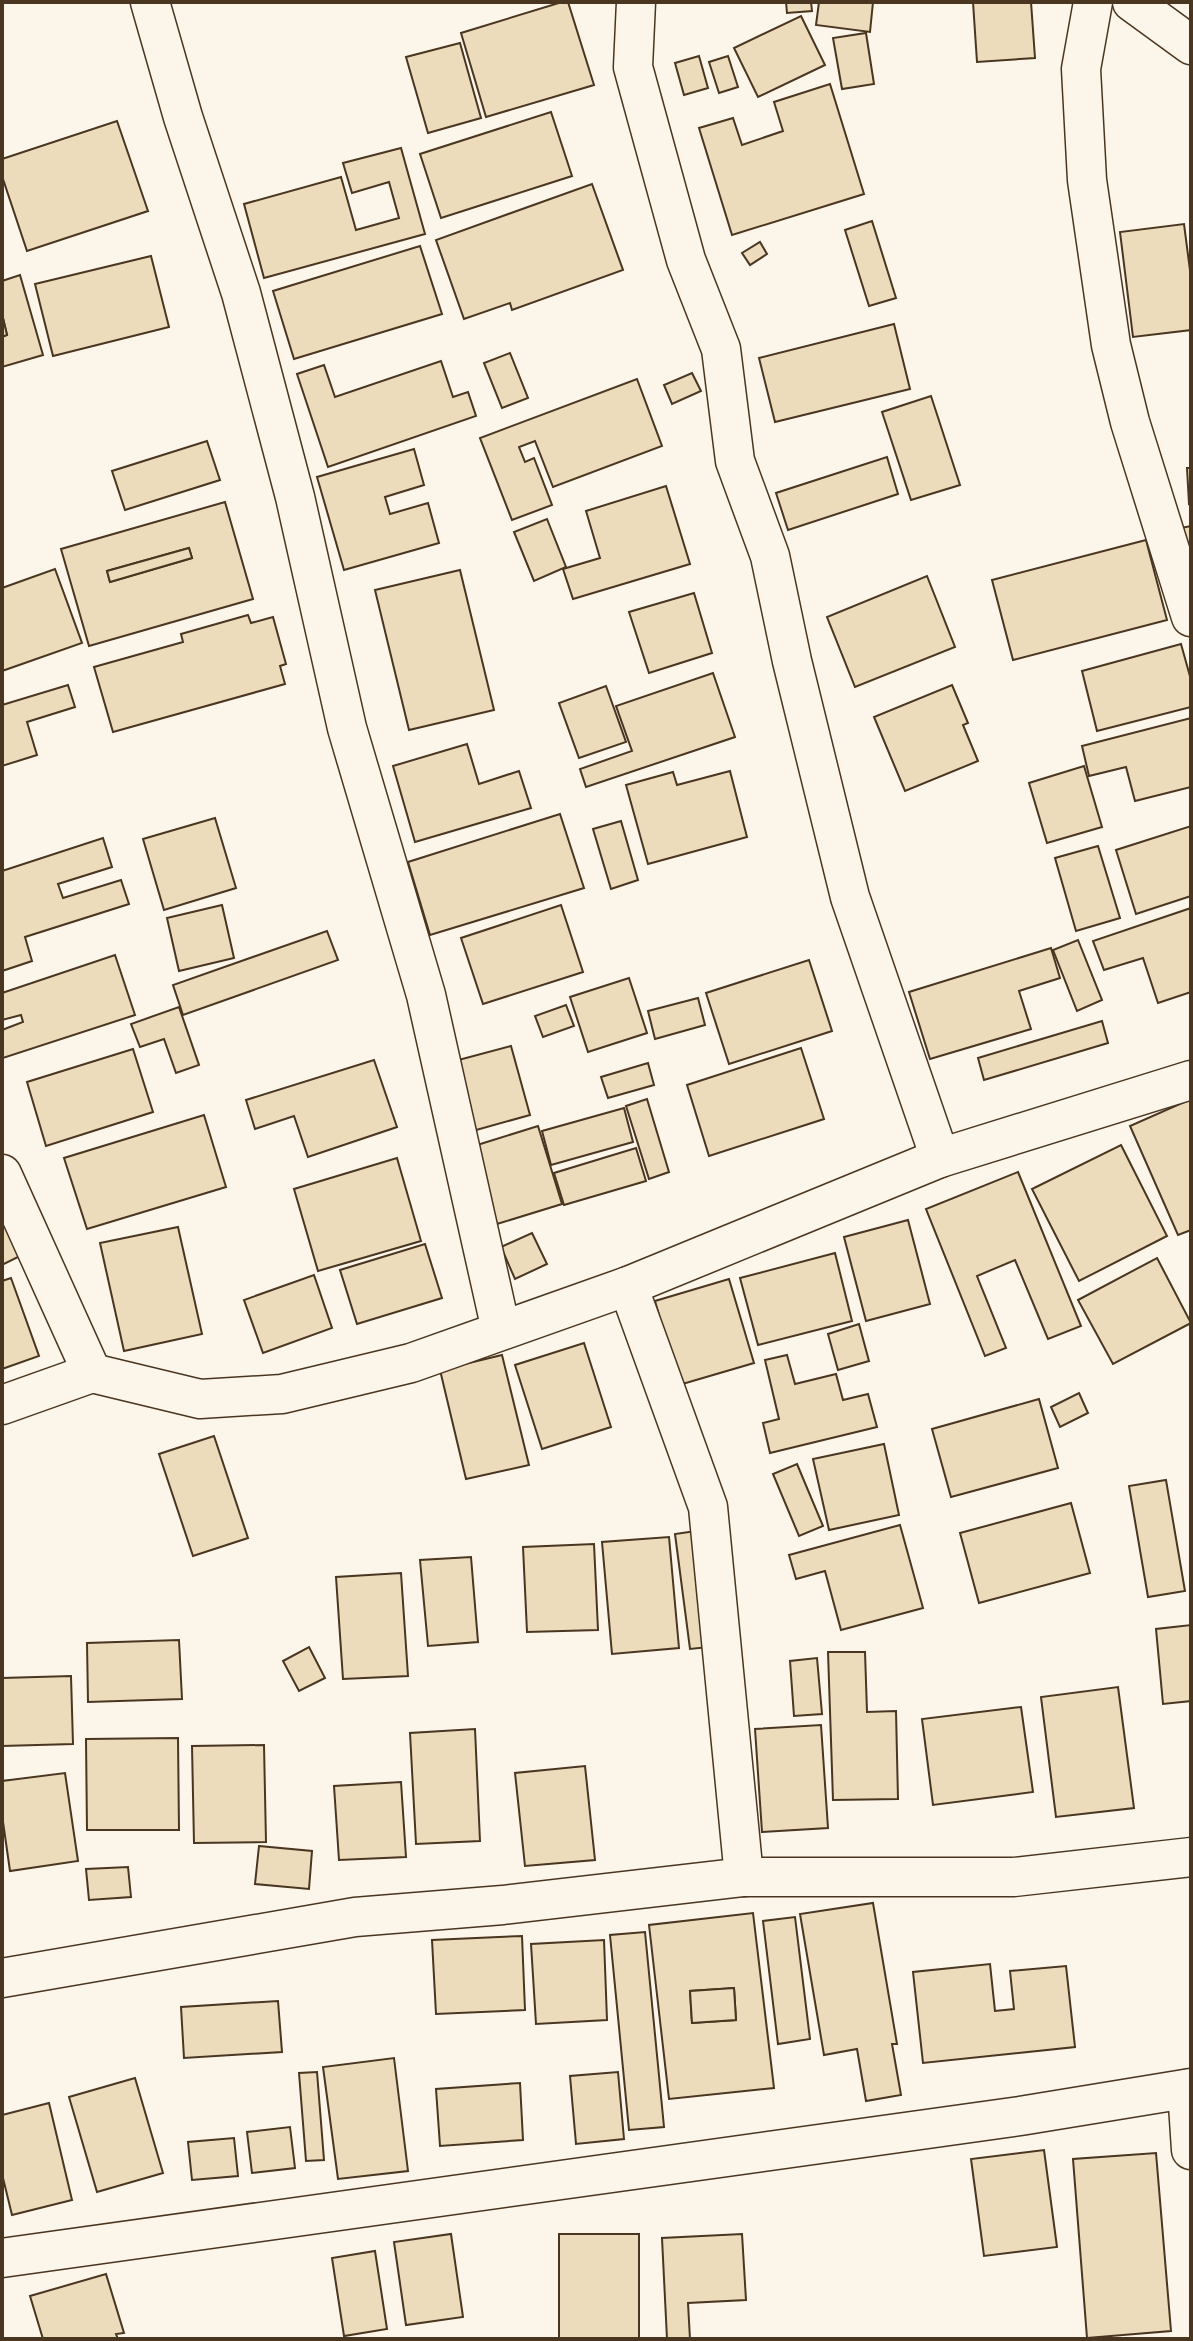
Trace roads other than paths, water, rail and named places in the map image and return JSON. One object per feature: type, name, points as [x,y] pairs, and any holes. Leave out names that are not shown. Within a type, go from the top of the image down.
[{"type":"street","points":[[150,2],[183,117],[241,293],[295,497],[347,728],[426,995],[501,1330]]},
{"type":"street","points":[[636,2],[633,67],[686,260],[721,349],[735,461],[770,556],[792,661],[850,897],[940,1158]]},
{"type":"street","points":[[1093,2],[1081,69],[1087,180],[1111,345],[1130,422],[1191,617]]},
{"type":"street","points":[[1132,2],[1191,45]]},
{"type":"street","points":[[2,1405],[92,1373],[200,1399],[282,1394],[411,1363],[628,1286],[940,1158],[1191,1080]]},
{"type":"street","points":[[2,1174],[92,1373]]},
{"type":"street","points":[[628,1286],[708,1507],[744,1877]]},
{"type":"street","points":[[2,1978],[355,1917],[503,1905],[744,1877],[1014,1877],[1191,1857]]},
{"type":"street","points":[[2,2258],[1020,2116],[1189,2089],[1191,2150]]}]
